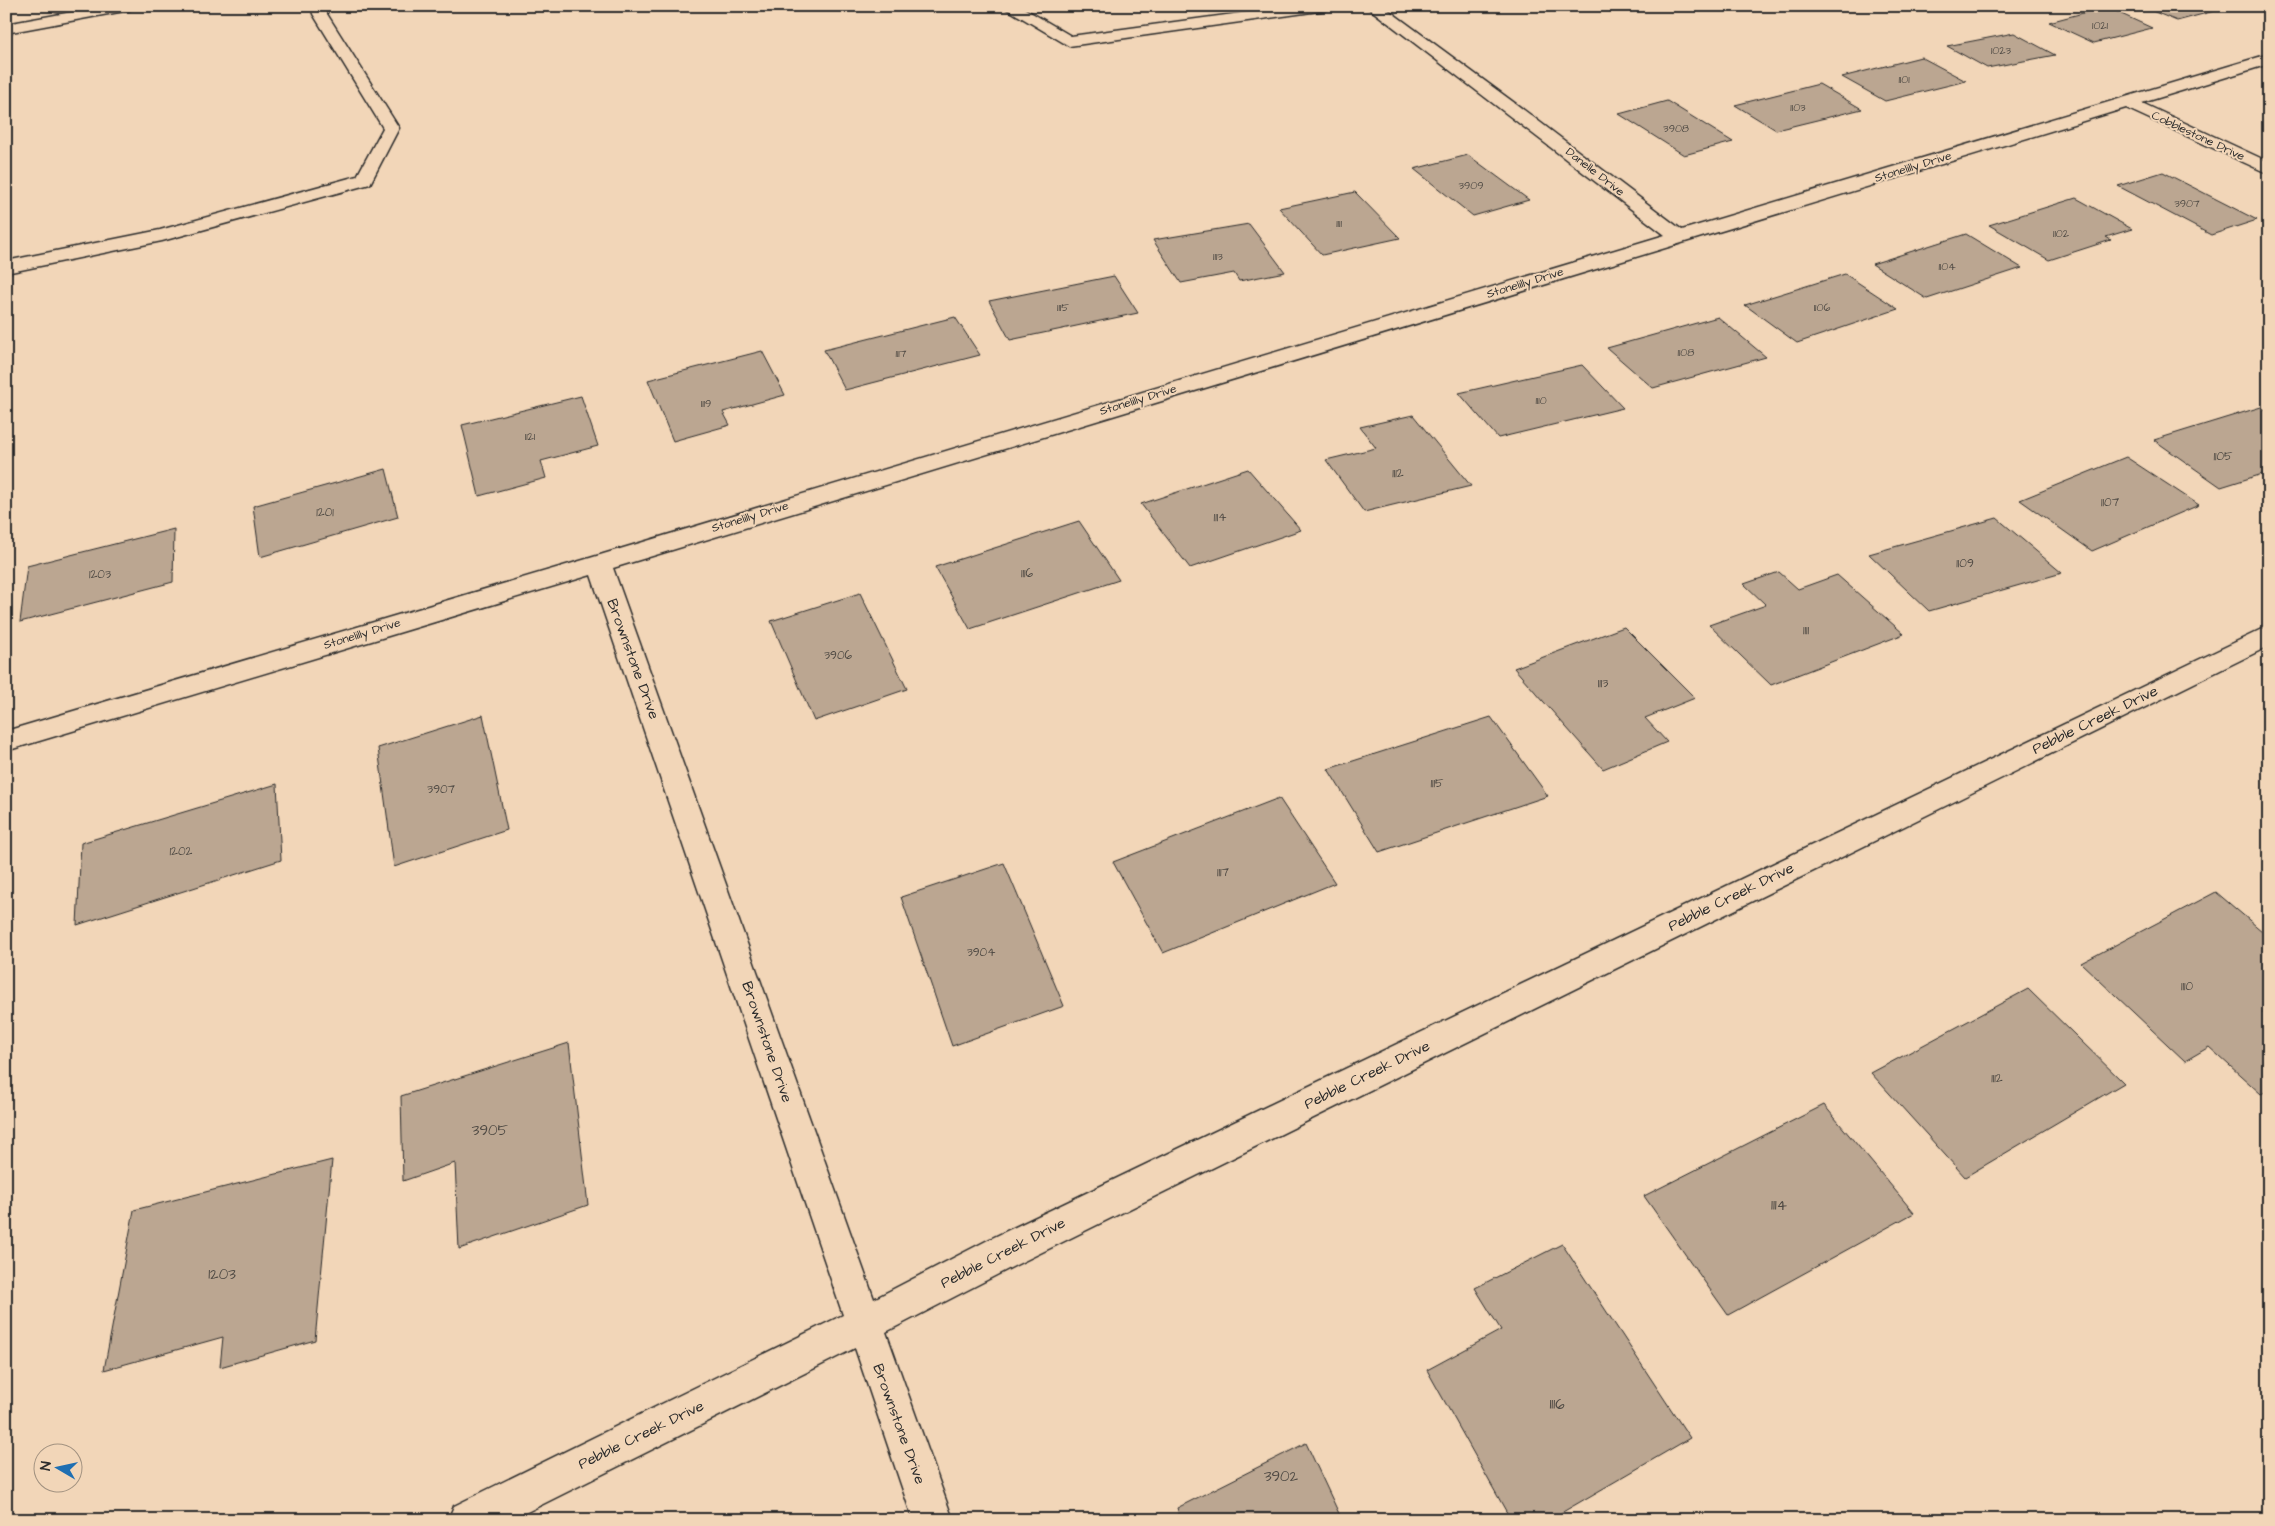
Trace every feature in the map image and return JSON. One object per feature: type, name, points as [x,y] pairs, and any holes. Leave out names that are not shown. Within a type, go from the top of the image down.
[{"type":"street","points":[[6,29],[130,6]]},
{"type":"street","points":[[6,267],[162,235],[364,180],[391,128],[320,14],[318,6]]},
{"type":"street","points":[[1009,6],[1069,41],[1326,6]]},
{"type":"street","name":"Danelle Drive","points":[[1374,6],[1510,107],[1679,237]]},
{"type":"street","name":"Stonelilly Drive","points":[[6,741],[599,564],[2269,59]]},
{"type":"street","name":"Cobblestone Drive","points":[[2127,102],[2269,170]]},
{"type":"street","name":"Brownstone Drive","points":[[599,564],[637,668],[933,1520]]},
{"type":"street","name":"Pebble Creek Drive","points":[[468,1520],[864,1324],[1003,1252],[2269,635]]},
{"type":"building","points":[[2140,6],[2209,6],[2218,10],[2177,21]]},
{"type":"building","points":[[2106,7],[2152,28],[2094,43],[2049,22]]},
{"type":"building","points":[[2014,33],[2055,55],[1987,68],[1947,46]]},
{"type":"building","points":[[1921,57],[1966,81],[1885,101],[1842,77]]},
{"type":"building","points":[[1819,84],[1862,109],[1776,130],[1735,105]]},
{"type":"building","points":[[1667,101],[1733,142],[1684,155],[1619,114]]},
{"type":"building","points":[[1468,155],[1529,200],[1473,216],[1414,169]]},
{"type":"building","points":[[2163,172],[2257,220],[2211,235],[2118,186]]},
{"type":"building","points":[[1355,192],[1400,238],[1322,255],[1279,208]]},
{"type":"building","points":[[2076,198],[2132,229],[2106,237],[2111,240],[2049,260],[1989,225]]},
{"type":"building","points":[[1249,224],[1285,272],[1239,281],[1234,273],[1181,283],[1153,240]]},
{"type":"building","points":[[1966,234],[2022,268],[1927,299],[1872,264]]},
{"type":"building","points":[[1845,274],[1898,309],[1797,343],[1745,305]]},
{"type":"building","points":[[1114,276],[1138,313],[1010,340],[989,301]]},
{"type":"building","points":[[955,317],[980,355],[845,390],[824,350]]},
{"type":"building","points":[[1718,317],[1766,357],[1653,388],[1607,348]]},
{"type":"building","points":[[762,351],[785,395],[723,412],[730,425],[673,441],[648,380]]},
{"type":"building","points":[[1582,365],[1623,408],[1498,438],[1459,393]]},
{"type":"building","points":[[581,396],[598,446],[541,461],[546,478],[479,496],[462,425]]},
{"type":"building","points":[[2261,407],[2269,412],[2269,472],[2221,487],[2154,440]]},
{"type":"building","points":[[1413,415],[1471,486],[1364,512],[1326,460],[1376,448],[1360,427]]},
{"type":"building","points":[[2126,457],[2199,505],[2092,551],[2020,500]]},
{"type":"building","points":[[386,469],[398,517],[260,557],[253,506]]},
{"type":"building","points":[[1248,469],[1301,530],[1190,568],[1141,504]]},
{"type":"building","points":[[1997,518],[2062,573],[1929,611],[1869,554]]},
{"type":"building","points":[[1079,521],[1119,580],[970,629],[935,567]]},
{"type":"building","points":[[174,529],[173,582],[20,622],[27,566]]},
{"type":"building","points":[[1779,572],[1798,589],[1837,575],[1904,634],[1771,685],[1709,625],[1766,605],[1744,584]]},
{"type":"building","points":[[860,593],[907,689],[814,721],[771,621]]},
{"type":"building","points":[[1624,627],[1695,698],[1645,718],[1667,742],[1603,769],[1514,668]]},
{"type":"building","points":[[483,715],[507,830],[394,867],[378,748]]},
{"type":"building","points":[[1491,717],[1548,796],[1379,852],[1328,769]]},
{"type":"building","points":[[277,784],[281,860],[77,925],[81,843]]},
{"type":"building","points":[[1279,798],[1335,883],[1163,953],[1113,862]]},
{"type":"building","points":[[1004,863],[1064,1006],[952,1046],[901,897]]},
{"type":"building","points":[[2216,892],[2269,937],[2269,1008],[2262,1012],[2269,1018],[2269,1090],[2261,1094],[2209,1047],[2185,1061],[2081,963]]},
{"type":"building","points":[[2028,989],[2124,1083],[1965,1177],[1871,1073]]},
{"type":"building","points":[[569,1043],[588,1205],[459,1249],[455,1163],[403,1181],[401,1096]]},
{"type":"building","points":[[1824,1105],[1914,1213],[1728,1315],[1644,1196]]},
{"type":"building","points":[[332,1160],[315,1340],[220,1367],[223,1337],[104,1370],[134,1210]]},
{"type":"building","points":[[1562,1244],[1690,1438],[1549,1520],[1511,1520],[1427,1370],[1501,1330],[1475,1288]]},
{"type":"building","points":[[1306,1443],[1342,1520],[1181,1520],[1177,1508]]}]
